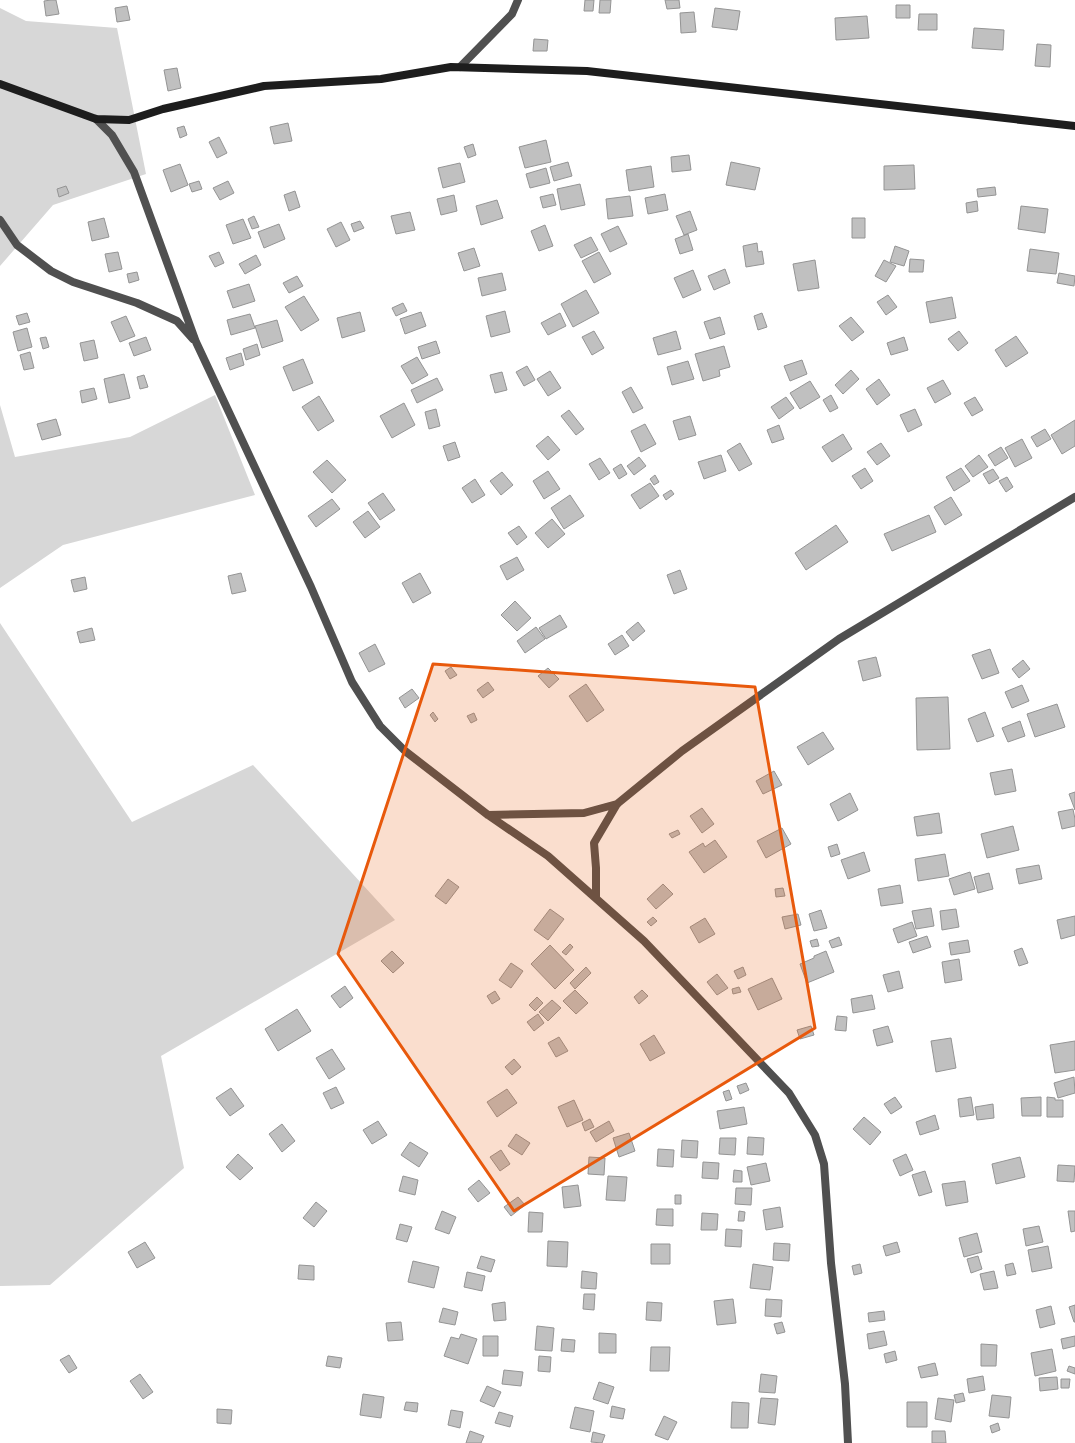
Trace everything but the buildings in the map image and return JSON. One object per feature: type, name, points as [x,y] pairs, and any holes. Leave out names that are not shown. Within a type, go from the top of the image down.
[{"type":"main road","points":[[0,84],[96,119],[129,120],[163,109],[264,86],[381,79],[451,67],[587,70],[1075,126]]},
{"type":"street","points":[[460,67],[512,14],[518,0]]},
{"type":"street","points":[[96,119],[112,135],[134,172],[196,342],[307,580],[352,682],[380,726],[405,752],[488,815],[548,856],[644,941],[789,1093],[815,1135],[824,1164],[831,1263],[846,1384],[848,1443]]},
{"type":"street","points":[[0,220],[17,245],[51,271],[73,282],[137,303],[177,321],[196,342]]},
{"type":"street","points":[[596,897],[594,843],[617,804],[682,751],[839,639],[1075,497]]},
{"type":"street","points":[[488,815],[584,813],[617,804]]},
{"type":"highlighted area","points":[[433,664],[755,687],[815,1028],[514,1211],[338,954]]},
{"type":"shaded area","points":[[0,8],[26,21],[117,28],[146,174],[53,205],[0,266]]},
{"type":"shaded area","points":[[215,395],[255,495],[63,545],[0,588],[0,405],[15,457],[130,437]]},
{"type":"shaded area","points":[[0,623],[132,822],[253,765],[395,920],[161,1056],[184,1168],[50,1285],[0,1286]]}]
